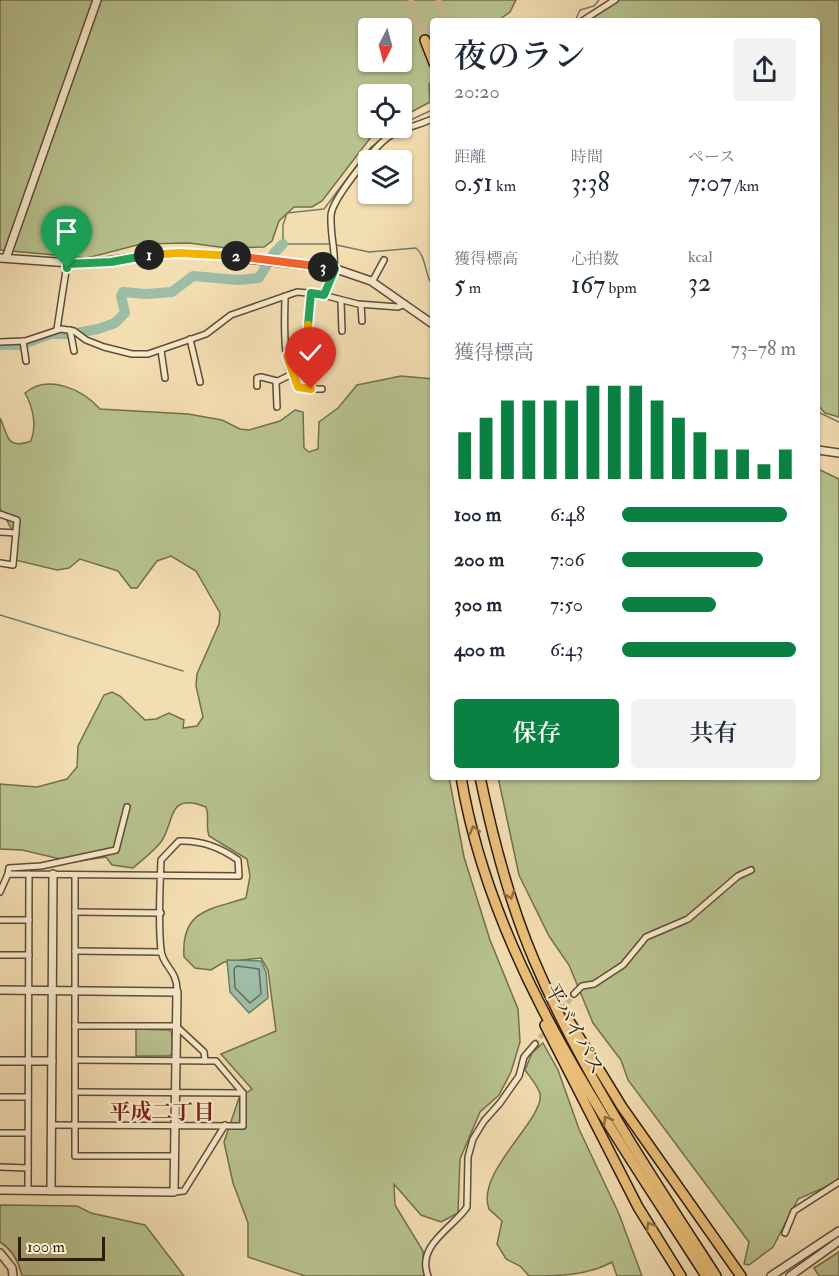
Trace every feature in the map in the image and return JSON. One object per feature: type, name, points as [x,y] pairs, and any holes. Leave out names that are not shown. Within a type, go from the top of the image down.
[{"type":"highway","points":[[425,40],[430,54]]},
{"type":"highway","name":"平バイパス","points":[[462,780],[483,862],[513,947],[562,1046],[706,1276]]},
{"type":"highway","name":"平バイパス","points":[[481,780],[504,877],[525,938],[553,1003],[599,1091],[716,1276]]},
{"type":"highway","points":[[483,862],[504,932],[526,986],[638,1207],[681,1276]]},
{"type":"highway","points":[[525,938],[592,1062],[741,1276]]},
{"type":"street","points":[[97,0],[3,258],[67,264],[111,262],[179,253],[260,259],[335,269],[372,282],[430,323]]},
{"type":"street","points":[[587,18],[615,0]]},
{"type":"street","points":[[324,295],[335,269],[331,216],[334,203],[387,138],[430,120]]},
{"type":"street","points":[[372,282],[384,260]]},
{"type":"street","points":[[57,329],[67,264]]},
{"type":"street","points":[[0,342],[23,341],[57,329],[70,330],[91,342],[132,354],[161,350],[214,330],[231,315],[299,292],[324,295],[341,302],[398,307],[405,304]]},
{"type":"street","points":[[287,356],[311,349],[308,312],[311,293]]},
{"type":"street","points":[[285,296],[287,356],[291,374],[300,388],[322,389]]},
{"type":"street","points":[[341,302],[342,331]]},
{"type":"street","points":[[361,304],[362,321]]},
{"type":"street","points":[[70,330],[74,351]]},
{"type":"street","points":[[190,339],[200,382]]},
{"type":"street","points":[[23,341],[26,361]]},
{"type":"street","points":[[91,342],[92,351]]},
{"type":"street","points":[[161,350],[165,378]]},
{"type":"street","points":[[257,386],[257,378],[277,381],[291,374]]},
{"type":"street","points":[[277,381],[277,407]]},
{"type":"street","points":[[820,450],[839,453]]},
{"type":"street","points":[[0,514],[17,520],[13,565],[0,563]]},
{"type":"street","points":[[0,532],[16,533]]},
{"type":"street","points":[[0,892],[9,868],[41,866],[116,850],[127,807]]},
{"type":"street","points":[[8,874],[160,874],[239,876],[238,861],[231,855],[203,842],[179,841],[161,860],[160,874],[161,952],[177,979],[174,1192]]},
{"type":"street","points":[[574,994],[582,986],[594,984],[623,965],[646,936],[688,919],[738,876],[751,870]]},
{"type":"street","points":[[28,1191],[29,874]]},
{"type":"street","points":[[51,1191],[53,874]]},
{"type":"street","points":[[75,875],[75,1156],[175,1156]]},
{"type":"street","points":[[75,912],[162,913]]},
{"type":"street","points":[[0,920],[29,920]]},
{"type":"street","points":[[75,951],[161,952]]},
{"type":"street","points":[[0,955],[29,955]]},
{"type":"street","points":[[0,990],[177,992]]},
{"type":"street","points":[[75,1026],[176,1026],[204,1052],[205,1061]]},
{"type":"street","points":[[428,1276],[426,1264],[431,1246],[467,1207],[465,1187],[468,1157],[473,1139],[519,1076],[524,1057],[535,1044]]},
{"type":"street","points":[[51,1125],[243,1126],[243,1093],[220,1063],[176,1060],[75,1060]]},
{"type":"street","points":[[0,1061],[52,1061]]},
{"type":"street","points":[[75,1092],[243,1093]]},
{"type":"street","points":[[0,1097],[28,1097]]},
{"type":"street","points":[[0,1190],[183,1191],[225,1125]]},
{"type":"street","points":[[0,1132],[28,1133]]},
{"type":"street","points":[[0,1167],[28,1168]]},
{"type":"street","points":[[785,1233],[794,1211],[839,1182]]},
{"type":"street","points":[[771,1276],[839,1231]]},
{"type":"street","points":[[790,1276],[839,1242]]},
{"type":"street","points":[[0,1253],[12,1268],[14,1276]]},
{"type":"shaded area","points":[[0,0],[516,0],[510,12],[501,18],[430,18],[430,102],[412,112],[412,84],[358,84],[358,138],[370,138],[361,150],[358,150],[358,154],[322,201],[312,207],[294,207],[279,221],[272,241],[264,247],[227,248],[189,243],[141,244],[87,258],[0,250]]},
{"type":"shaded area","points":[[619,0],[839,0],[839,417],[825,413],[820,407],[820,18],[592,18]]},
{"type":"shaded area","points":[[401,376],[430,379],[430,780],[450,780],[464,857],[490,940],[518,1009],[520,1042],[511,1072],[499,1095],[480,1112],[460,1159],[458,1213],[441,1222],[421,1215],[394,1184],[395,1205],[423,1251],[424,1276],[305,1276],[248,1257],[248,1223],[233,1183],[224,1142],[239,1098],[252,1089],[221,1054],[276,1031],[268,970],[261,958],[224,962],[211,970],[195,968],[184,957],[184,941],[193,921],[200,914],[209,910],[246,898],[250,876],[247,859],[209,836],[206,807],[193,803],[178,806],[161,842],[133,868],[112,865],[106,857],[73,862],[22,850],[0,849],[0,784],[37,787],[67,779],[77,767],[78,746],[104,695],[112,692],[120,696],[145,720],[156,719],[169,713],[184,720],[183,728],[197,726],[203,717],[196,686],[197,674],[219,624],[220,613],[196,571],[171,556],[157,561],[137,588],[131,588],[118,571],[80,559],[69,568],[57,570],[15,560],[13,532],[0,508],[0,418],[6,435],[12,442],[16,444],[31,441],[34,429],[33,417],[25,393],[44,384],[65,386],[75,390],[100,409],[188,414],[222,420],[240,429],[249,430],[280,421],[295,410],[303,412],[304,448],[309,452],[318,449],[319,422],[338,408],[357,385]]},
{"type":"shaded area","points":[[820,470],[839,479],[839,1181],[798,1199],[773,1247],[749,1265],[744,1264],[749,1242],[628,1080],[621,1060],[593,1023],[569,965],[549,936],[519,875],[499,780],[820,780]]},
{"type":"shaded area","points":[[136,1029],[169,1030],[172,1033],[170,1056],[136,1056]]},
{"type":"shaded area","points":[[543,1043],[558,1070],[579,1129],[619,1214],[642,1276],[617,1276],[612,1262],[582,1273],[529,1276],[520,1266],[506,1259],[497,1244],[502,1221],[489,1209],[487,1194],[500,1163],[539,1105],[539,1091],[525,1070],[532,1053]]},
{"type":"shaded area","points":[[0,1205],[77,1206],[91,1213],[145,1225],[184,1276],[22,1276],[15,1257],[0,1242]]},
{"type":"shaded area","points":[[839,1252],[839,1276],[819,1276],[814,1268]]},
{"type":"water","points":[[227,960],[261,961],[266,972],[268,998],[249,1013],[230,992]]},
{"type":"waterway","points":[[576,18],[580,10],[594,6],[599,0]]},
{"type":"waterway","points":[[412,119],[430,111]]},
{"type":"waterway","points":[[383,138],[371,147],[324,209],[287,213],[283,225],[283,244],[332,244],[369,252],[416,248],[422,256],[430,280]]},
{"type":"waterway","points":[[0,345],[21,345],[50,334],[72,334],[115,323],[125,313],[121,296],[123,292],[146,294],[172,292],[193,276],[238,280],[259,278],[274,253],[283,244]]},
{"type":"waterway","points":[[820,413],[839,422]]},
{"type":"waterway","points":[[0,615],[183,671]]},
{"type":"tunnel","points":[[409,0],[425,40]]},
{"type":"tunnel","points":[[437,0],[444,18]]},
{"type":"tunnel","points":[[535,1044],[574,994]]},
{"type":"district","name":"平成二丁目","points":[[162,1112]]},
{"type":"route","points":[[67,268],[67,264],[111,262],[139,256],[179,253],[220,255],[335,269],[332,282],[324,295],[311,293],[309,298],[311,349],[287,356],[292,377],[298,387],[311,389]]}]
